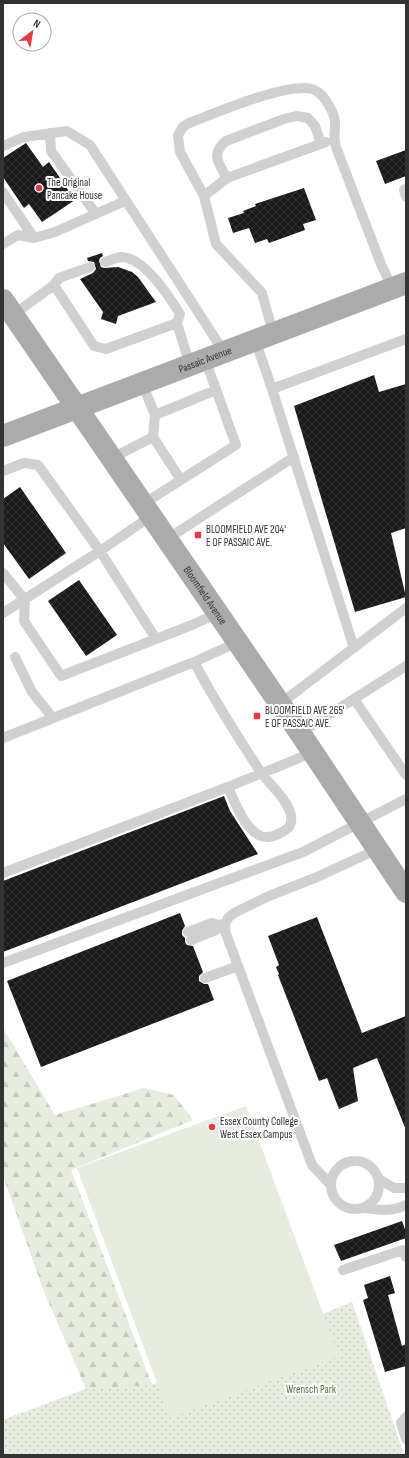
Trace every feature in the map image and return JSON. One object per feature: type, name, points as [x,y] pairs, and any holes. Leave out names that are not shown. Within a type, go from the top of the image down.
[{"type":"main road","name":"Passaic Avenue","points":[[3,436],[399,286]]},
{"type":"main road","name":"Bloomfield Avenue","points":[[8,308],[361,822],[406,892]]},
{"type":"lane","points":[[354,648],[272,388],[264,337],[262,293],[216,244],[204,196],[180,152],[178,135],[183,127],[189,123],[279,92],[303,88],[313,89],[323,96],[333,115],[335,125],[333,138],[381,264],[399,286]]},
{"type":"lane","points":[[226,178],[218,162],[217,154],[220,146],[226,141],[284,119],[296,116],[308,118],[315,126],[321,144]]},
{"type":"lane","points":[[3,146],[24,136],[67,131],[90,145],[126,201],[206,359],[236,445],[181,480],[100,551],[3,613]]},
{"type":"lane","points":[[50,133],[51,151],[96,214]]},
{"type":"lane","points":[[204,196],[226,178],[321,144],[333,138]]},
{"type":"lane","points":[[406,189],[404,190],[406,197]]},
{"type":"lane","points":[[3,192],[34,238]]},
{"type":"lane","points":[[3,244],[18,235],[34,238],[55,232],[126,201]]},
{"type":"lane","points":[[105,262],[121,257],[134,261],[148,271],[167,294],[180,314],[177,323]]},
{"type":"lane","points":[[8,308],[54,285],[59,278],[90,267]]},
{"type":"lane","points":[[54,285],[94,346],[106,348],[177,323]]},
{"type":"lane","points":[[177,323],[206,359]]},
{"type":"lane","points":[[272,388],[406,339]]},
{"type":"lane","points":[[142,383],[155,415],[153,437],[181,480]]},
{"type":"lane","points":[[155,415],[216,390]]},
{"type":"lane","points":[[112,458],[153,437]]},
{"type":"lane","points":[[167,539],[294,457]]},
{"type":"lane","points":[[3,471],[24,463],[38,464],[100,551],[156,639]]},
{"type":"lane","points":[[3,573],[25,600],[24,620],[61,676],[192,625],[218,613]]},
{"type":"lane","points":[[280,704],[406,608]]},
{"type":"lane","points":[[3,738],[194,662],[238,642]]},
{"type":"lane","points":[[15,656],[32,692],[53,718]]},
{"type":"lane","points":[[194,662],[261,772],[287,806],[291,816],[291,824],[288,829],[279,834],[262,837],[252,831],[236,807],[228,787]]},
{"type":"lane","points":[[300,733],[406,666]]},
{"type":"lane","points":[[354,699],[406,775]]},
{"type":"lane","points":[[3,873],[228,787],[261,772],[287,764],[312,752]]},
{"type":"lane","points":[[3,962],[303,852],[406,799]]},
{"type":"lane","points":[[189,936],[216,930],[234,913],[269,896],[378,849]]},
{"type":"lane","points":[[222,924],[312,1165],[330,1184]]},
{"type":"lane","points":[[206,978],[238,966]]},
{"type":"lane","points":[[364,1208],[371,1204],[379,1190],[379,1180],[377,1174],[366,1162],[358,1160],[342,1163],[336,1169],[330,1184],[333,1196],[341,1205],[348,1208],[364,1208],[384,1211],[396,1210],[406,1205]]},
{"type":"lane","points":[[379,1180],[394,1188],[406,1188]]},
{"type":"lane","points":[[343,1270],[403,1250],[406,1257]]},
{"type":"lane","points":[[406,1417],[401,1423],[406,1439]]},
{"type":"green space","points":[[3,1028],[55,1115],[144,1088],[174,1095],[193,1120],[71,1170],[152,1385],[352,1302],[404,1455],[3,1455],[3,1420],[86,1389],[43,1289],[3,1176]]},
{"type":"green space","points":[[246,1106],[339,1356],[170,1418],[77,1168]]},
{"type":"green space","name":"Wrensch Park","points":[[352,1302],[404,1455],[3,1455],[3,1420],[86,1389],[152,1385]]},
{"type":"building","name":"The Original Pancake House","points":[[26,143],[43,167],[49,162],[75,200],[42,222],[29,204],[24,208],[3,177],[3,158]]},
{"type":"building","points":[[406,150],[406,176],[385,184],[376,161]]},
{"type":"building","points":[[304,188],[316,220],[303,224],[305,230],[269,243],[267,239],[255,243],[249,228],[233,233],[228,218],[244,213],[243,211],[256,206],[255,204]]},
{"type":"building","points":[[102,253],[103,256],[99,261],[101,267],[118,267],[132,272],[138,277],[156,302],[118,316],[116,324],[101,319],[103,312],[80,279],[93,273],[96,269],[94,262],[88,261],[87,258]]},
{"type":"building","points":[[374,375],[379,392],[406,384],[406,528],[391,533],[406,597],[355,612],[294,406]]},
{"type":"building","points":[[20,487],[66,553],[29,579],[3,543],[3,499]]},
{"type":"building","points":[[79,580],[117,635],[86,656],[48,601]]},
{"type":"building","points":[[224,796],[230,811],[258,854],[3,952],[3,881]]},
{"type":"building","points":[[180,913],[185,926],[182,931],[182,935],[185,938],[187,945],[193,946],[203,972],[199,976],[199,981],[204,984],[208,984],[214,1000],[41,1067],[7,981]]},
{"type":"building","points":[[317,917],[362,1033],[406,1016],[406,1130],[377,1058],[353,1068],[358,1101],[339,1109],[327,1078],[319,1081],[278,975],[279,974],[276,967],[279,965],[268,936]]},
{"type":"building","points":[[402,1221],[406,1232],[406,1238],[341,1261],[334,1245]]},
{"type":"building","points":[[390,1276],[395,1293],[388,1295],[402,1346],[406,1344],[406,1366],[385,1372],[363,1300],[368,1298],[364,1285]]},
{"type":"place","name":"The Original Pancake House","points":[[39,188]]},
{"type":"place","name":"BLOOMFIELD AVE 204' E OF PASSAIC AVE.","points":[[198,535]]},
{"type":"place","name":"BLOOMFIELD AVE 265' E OF PASSAIC AVE.","points":[[257,716]]},
{"type":"place","name":"Essex County College West Essex Campus","points":[[212,1127]]}]
